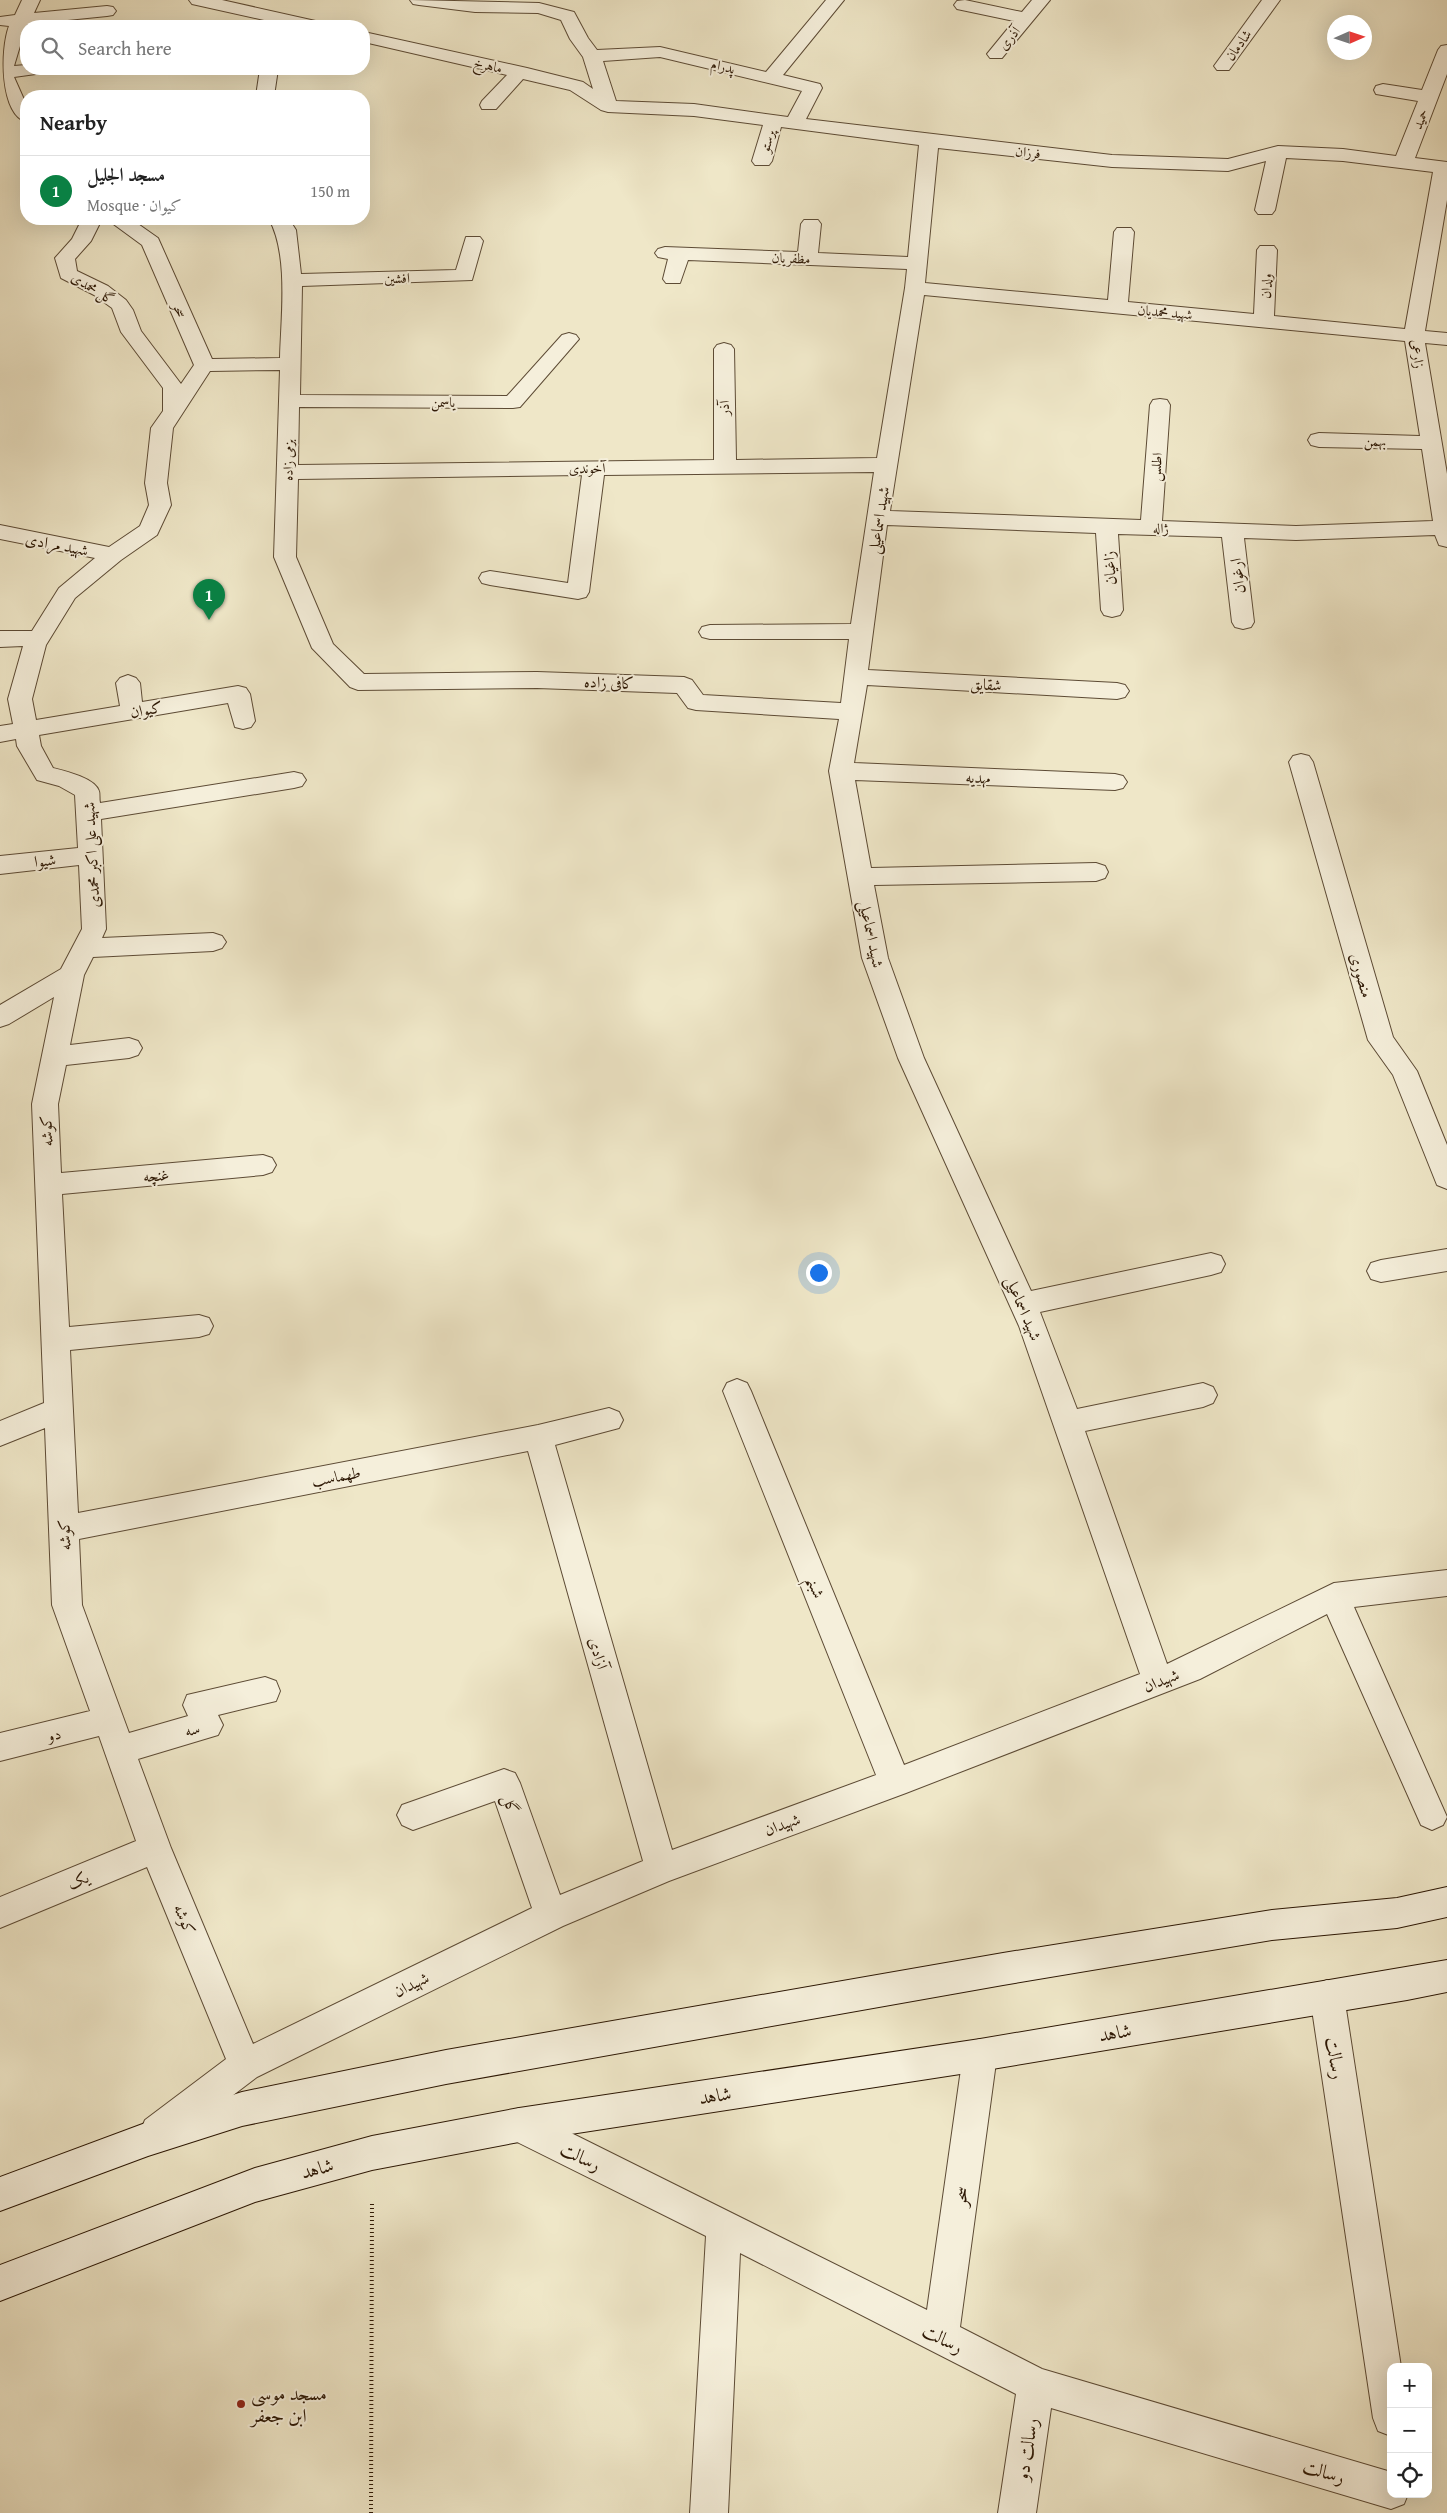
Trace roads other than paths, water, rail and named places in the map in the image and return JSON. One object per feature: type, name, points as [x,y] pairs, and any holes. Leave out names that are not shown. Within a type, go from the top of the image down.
[{"type":"street","points":[[21,20],[31,0]]},
{"type":"street","points":[[198,0],[272,20]]},
{"type":"street","points":[[419,0],[539,8],[568,16],[580,39],[592,56],[608,106]]},
{"type":"street","points":[[770,79],[835,0]]},
{"type":"street","name":"آذری","points":[[996,54],[1041,0]]},
{"type":"street","name":"شادمان","points":[[1223,66],[1271,0]]},
{"type":"street","points":[[963,5],[1025,18]]},
{"type":"street","points":[[21,20],[107,11]]},
{"type":"street","points":[[0,21],[20,20]]},
{"type":"street","points":[[20,23],[3,73],[20,106]]},
{"type":"street","name":"ماهرخ","points":[[370,38],[576,86],[608,106]]},
{"type":"street","name":"حمید","points":[[1404,161],[1447,50]]},
{"type":"street","name":"پدرام","points":[[592,56],[660,52],[814,88],[794,123]]},
{"type":"street","points":[[3,73],[20,71]]},
{"type":"street","points":[[489,105],[520,72]]},
{"type":"street","points":[[266,90],[268,75]]},
{"type":"street","points":[[1383,90],[1428,97]]},
{"type":"street","name":"فرزان","points":[[608,106],[694,110],[929,141],[1112,161],[1218,165],[1237,163],[1278,152],[1343,155],[1404,161],[1445,168]]},
{"type":"street","points":[[0,113],[20,112]]},
{"type":"street","name":"پرستو","points":[[762,161],[773,120]]},
{"type":"street","name":"شهید اسماعیلی","points":[[929,141],[915,288],[862,630],[852,712],[841,771],[875,958],[911,1058],[1033,1326],[1158,1681]]},
{"type":"street","points":[[1265,210],[1278,152]]},
{"type":"street","name":"زارعی","points":[[1445,168],[1414,336],[1446,532]]},
{"type":"street","points":[[807,259],[811,224]]},
{"type":"street","name":"گل محمدی","points":[[89,225],[81,241],[65,258],[68,274],[101,291],[120,305],[128,328],[173,388],[173,410]]},
{"type":"street","name":"سحر","points":[[127,225],[151,242],[204,365]]},
{"type":"street","name":"بزمی زاده","points":[[283,225],[286,230],[292,280],[285,557],[323,648],[358,682]]},
{"type":"street","points":[[1117,307],[1124,232]]},
{"type":"street","name":"افشین","points":[[292,280],[466,276],[473,241]]},
{"type":"street","name":"ولدان","points":[[1264,322],[1267,250]]},
{"type":"street","name":"مظفریان","points":[[673,279],[672,253],[917,263]]},
{"type":"street","name":"شهید محمدیان","points":[[915,288],[1447,339]]},
{"type":"street","name":"یاسمن","points":[[289,401],[512,402],[568,339]]},
{"type":"street","name":"آذر","points":[[724,349],[724,467]]},
{"type":"street","points":[[173,410],[204,365],[291,364]]},
{"type":"street","name":"اطلس","points":[[1152,528],[1160,405]]},
{"type":"street","name":"شهید علی اکبر محمدی","points":[[71,974],[94,929],[87,791],[66,779],[45,774],[29,746],[20,699],[35,645],[67,594],[113,555],[148,530],[160,504],[156,483],[162,428],[173,410]]},
{"type":"street","name":"بهمن","points":[[1319,440],[1430,442]]},
{"type":"street","name":"آخوندی","points":[[287,472],[887,466]]},
{"type":"street","points":[[490,578],[578,592],[594,468]]},
{"type":"street","name":"ژاله","points":[[879,518],[1296,533],[1446,532]]},
{"type":"street","name":"زاغیان","points":[[1107,526],[1112,610]]},
{"type":"street","name":"ارغوان","points":[[1232,531],[1243,622]]},
{"type":"street","name":"شهید مرادی","points":[[0,532],[113,555]]},
{"type":"street","points":[[710,632],[862,630]]},
{"type":"street","points":[[0,639],[40,638]]},
{"type":"street","name":"شقایق","points":[[856,677],[1117,691]]},
{"type":"street","name":"کافی زاده","points":[[358,682],[537,680],[684,685],[696,702],[852,712]]},
{"type":"street","points":[[128,683],[132,711]]},
{"type":"street","name":"کیوان","points":[[0,734],[238,694],[243,721]]},
{"type":"street","name":"منصوری","points":[[1301,762],[1381,1040],[1404,1071],[1447,1178]]},
{"type":"street","name":"مهدیه","points":[[841,771],[1115,782]]},
{"type":"street","points":[[88,813],[294,780]]},
{"type":"street","name":"شیوا","points":[[0,865],[90,855]]},
{"type":"street","points":[[861,877],[1096,872]]},
{"type":"street","points":[[84,948],[213,942]]},
{"type":"street","points":[[0,1017],[71,974]]},
{"type":"street","name":"کوشه","points":[[71,974],[45,1104],[67,1605],[155,1848],[246,2065]]},
{"type":"street","points":[[55,1057],[129,1048]]},
{"type":"street","name":"غنچه","points":[[49,1186],[263,1165]]},
{"type":"street","points":[[1381,1271],[1447,1260]]},
{"type":"street","points":[[1023,1304],[1211,1264]]},
{"type":"street","points":[[55,1340],[199,1326]]},
{"type":"street","name":"شبنم","points":[[737,1391],[895,1783]]},
{"type":"street","points":[[1067,1423],[1203,1395]]},
{"type":"street","points":[[0,1434],[57,1410]]},
{"type":"street","name":"طهماسب","points":[[63,1529],[538,1437],[609,1420]]},
{"type":"street","name":"آزادی","points":[[538,1437],[661,1869]]},
{"type":"street","name":"شهیدان","points":[[148,2139],[246,2065],[551,1915],[661,1869],[895,1783],[1189,1669],[1334,1596],[1447,1583]]},
{"type":"street","points":[[1334,1596],[1432,1815]]},
{"type":"street","name":"سه","points":[[119,1750],[207,1725],[198,1705],[265,1691]]},
{"type":"street","name":"دو","points":[[0,1747],[108,1720]]},
{"type":"street","name":"گل","points":[[413,1814],[504,1783],[551,1915]]},
{"type":"street","name":"یک","points":[[0,1913],[155,1848]]},
{"type":"street","points":[[0,2194],[148,2139],[242,2109],[446,2067],[1030,1964],[1272,1925],[1397,1913],[1447,1902]]},
{"type":"street","name":"شاهد","points":[[0,2283],[255,2186],[372,2153],[519,2125],[980,2055],[1447,1976]]},
{"type":"street","name":"رسالت","points":[[1327,1996],[1389,2408]]},
{"type":"street","name":"سحر","points":[[941,2337],[980,2055]]},
{"type":"street","name":"رسالت","points":[[519,2125],[724,2226],[1036,2385],[1387,2490]]},
{"type":"street","points":[[709,2513],[724,2226]]},
{"type":"street","name":"رسالت دو","points":[[1017,2513],[1036,2385]]},
{"type":"place","name":"مسجد الجلیل","points":[[209,620]]},
{"type":"place","name":"مسجد موسی ابن جعفر","points":[[241,2404]]}]
